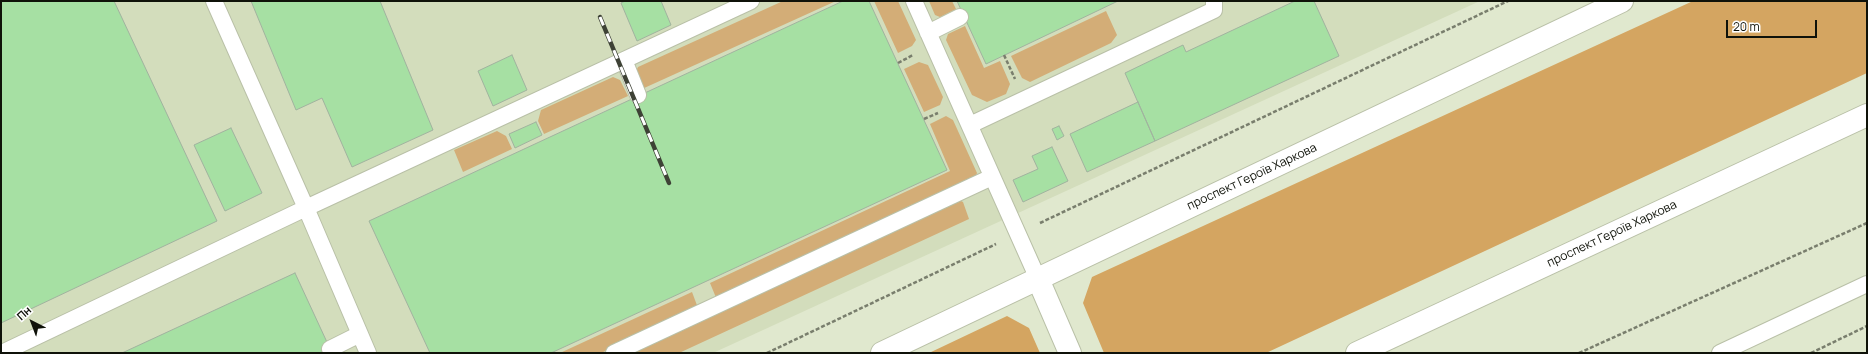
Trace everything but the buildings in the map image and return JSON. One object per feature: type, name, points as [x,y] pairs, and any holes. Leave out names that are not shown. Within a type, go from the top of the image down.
[{"type":"main road","name":"проспект Героїв Харкова","points":[[882,353],[1622,1]]},
{"type":"main road","name":"проспект Героїв Харкова","points":[[1357,353],[1867,115]]},
{"type":"main road","points":[[1038,279],[1070,353]]},
{"type":"lane","points":[[214,1],[306,208],[368,353]]},
{"type":"lane","points":[[2,353],[306,208],[751,1]]},
{"type":"lane","points":[[914,1],[1038,279]]},
{"type":"lane","points":[[970,124],[1214,10],[1214,1]]},
{"type":"lane","points":[[928,33],[960,17]]},
{"type":"lane","points":[[624,60],[638,95]]},
{"type":"lane","points":[[614,353],[992,177]]},
{"type":"lane","points":[[1720,353],[1867,284]]},
{"type":"lane","points":[[330,349],[360,334]]},
{"type":"path","points":[[767,353],[1508,1]]},
{"type":"path","points":[[1579,353],[1867,223]]},
{"type":"path","points":[[1811,353],[1867,326]]},
{"type":"shaded area","points":[[1,1],[1480,1],[713,353],[1,353]]},
{"type":"shaded area","points":[[783,1],[836,1],[642,89],[635,73],[638,67]]},
{"type":"shaded area","points":[[874,1],[898,1],[916,40],[912,46],[898,53]]},
{"type":"shaded area","points":[[929,1],[952,1],[956,9],[940,17],[935,15]]},
{"type":"shaded area","points":[[1693,1],[1867,1],[1867,73],[1266,353],[1104,353],[1083,303],[1092,277]]},
{"type":"shaded area","points":[[1106,11],[1117,35],[1111,43],[1030,82],[1022,78],[1011,56]]},
{"type":"shaded area","points":[[965,26],[984,68],[1000,61],[1010,84],[1006,94],[987,102],[972,95],[946,40],[948,34]]},
{"type":"shaded area","points":[[919,62],[928,65],[943,97],[940,105],[924,112],[904,69]]},
{"type":"shaded area","points":[[613,77],[620,80],[628,96],[544,134],[538,121],[541,110]]},
{"type":"shaded area","points":[[946,116],[953,120],[977,173],[974,181],[717,300],[710,283],[950,171],[930,124]]},
{"type":"shaded area","points":[[497,131],[506,136],[512,149],[463,172],[454,150]]},
{"type":"shaded area","points":[[957,199],[963,202],[969,219],[679,353],[627,353]]},
{"type":"shaded area","points":[[692,292],[698,308],[601,353],[560,353]]},
{"type":"shaded area","points":[[1007,316],[1029,328],[1040,353],[929,353]]},
{"type":"railway","points":[[600,17],[669,183]]}]
